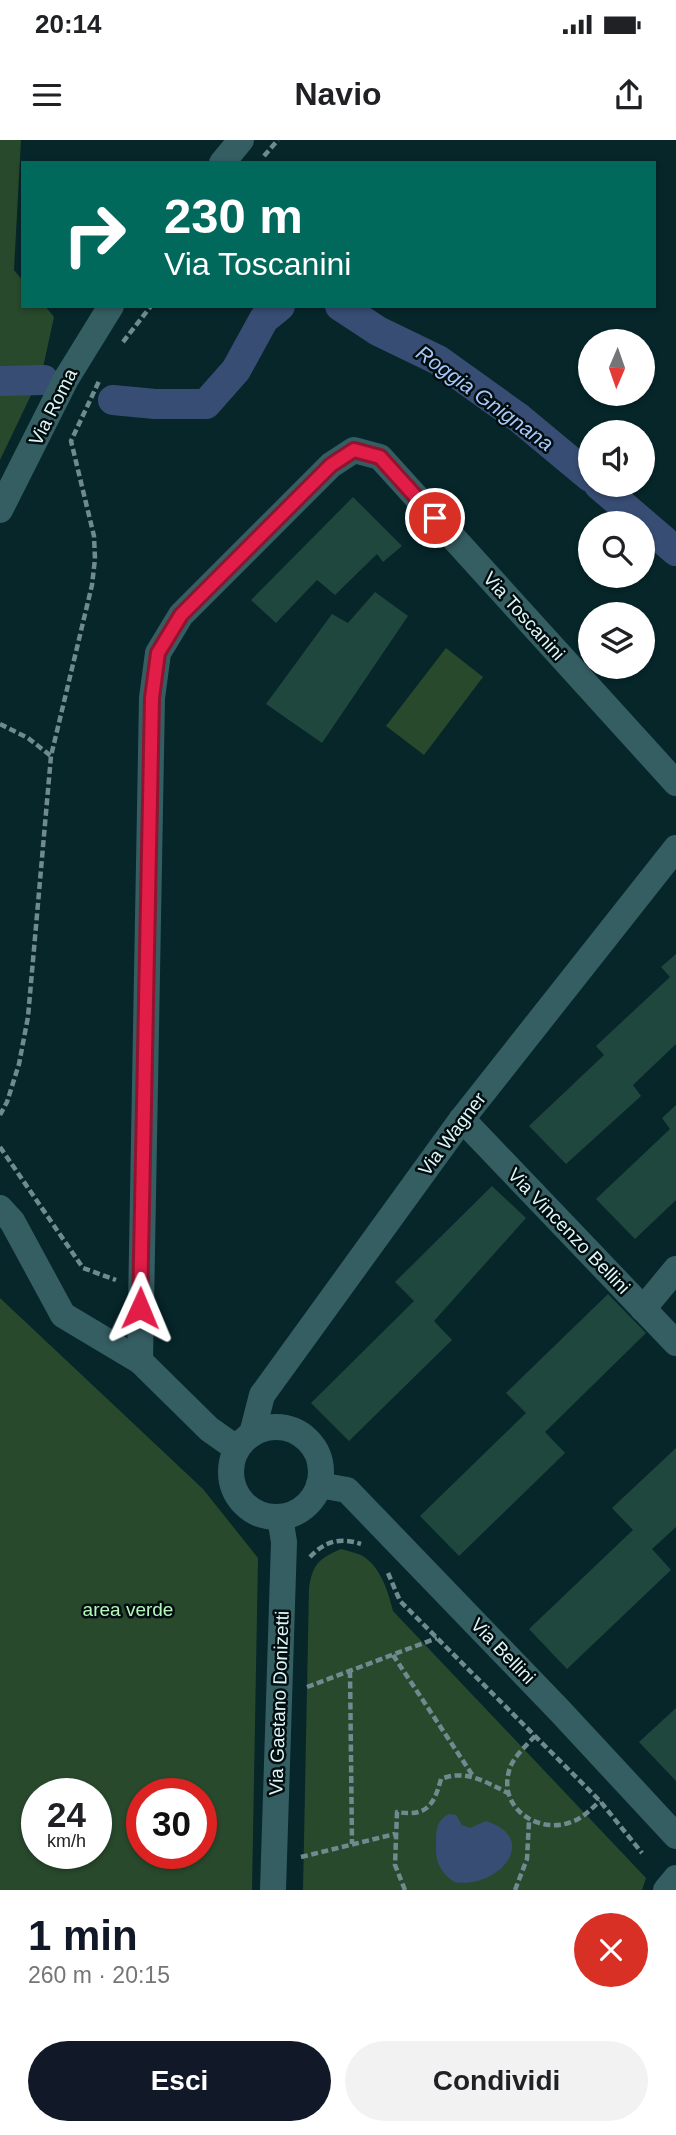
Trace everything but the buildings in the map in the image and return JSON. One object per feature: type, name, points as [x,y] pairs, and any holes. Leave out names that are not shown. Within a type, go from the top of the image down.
[{"type":"street","points":[[224,161],[241,140]]},
{"type":"street","name":"Via Roma","points":[[0,510],[66,379],[110,308]]},
{"type":"street","name":"Via Toscanini","points":[[140,1361],[152,698],[158,653],[181,615],[331,465],[354,450],[380,457],[676,783]]},
{"type":"street","name":"Via Wagner","points":[[244,1441],[262,1395],[462,1119],[676,848]]},
{"type":"street","name":"Via Vincenzo Bellini","points":[[462,1119],[676,1343]]},
{"type":"street","points":[[0,1208],[12,1221],[63,1315],[140,1361],[209,1429],[244,1441]]},
{"type":"street","points":[[643,1309],[676,1269]]},
{"type":"street","points":[[271,1427],[286,1428],[311,1443],[318,1456],[321,1471],[319,1485],[313,1497],[293,1514],[266,1516],[253,1511],[242,1502],[234,1490],[230,1478],[231,1463],[244,1441],[271,1427]]},
{"type":"street","name":"Via Bellini","points":[[319,1485],[347,1490],[676,1836]]},
{"type":"street","name":"Via Gaetano Donizetti","points":[[274,1878],[284,1542],[280,1517]]},
{"type":"street","points":[[666,1890],[676,1878]]},
{"type":"path","points":[[262,161],[278,140]]},
{"type":"path","points":[[117,350],[148,308]]},
{"type":"path","points":[[0,1115],[19,1064],[27,1017],[51,756],[92,585],[95,559],[94,536],[71,441],[103,373]]},
{"type":"path","points":[[0,724],[29,738],[51,756]]},
{"type":"path","points":[[0,1147],[83,1268],[124,1283],[141,1286]]},
{"type":"path","points":[[309,1558],[328,1542],[344,1541],[368,1548]]},
{"type":"path","points":[[383,1565],[400,1601],[600,1801],[642,1853]]},
{"type":"path","points":[[298,1690],[437,1638]]},
{"type":"path","points":[[393,1655],[474,1777]]},
{"type":"path","points":[[349,1671],[352,1844]]},
{"type":"path","points":[[535,1736],[509,1769],[510,1802],[529,1821],[562,1825],[574,1821],[600,1801]]},
{"type":"path","points":[[405,1890],[395,1865],[397,1812],[421,1812],[431,1805],[441,1779],[451,1774],[474,1777],[508,1793]]},
{"type":"path","points":[[514,1890],[527,1859],[529,1821]]},
{"type":"path","points":[[274,1878],[293,1859],[395,1833]]},
{"type":"green space","points":[[0,140],[21,140],[14,270],[21,279],[21,308],[47,308],[54,317],[42,372],[0,460]]},
{"type":"green space","points":[[446,648],[483,677],[424,755],[386,726]]},
{"type":"green space","name":"area verde","points":[[0,1298],[203,1489],[258,1558],[252,1890],[0,1890]]},
{"type":"green space","points":[[341,1549],[363,1556],[375,1567],[386,1588],[393,1611],[646,1878],[642,1890],[303,1890],[309,1588],[312,1573],[318,1563]]},
{"type":"water","points":[[449,1814],[456,1815],[462,1825],[470,1828],[486,1821],[502,1829],[511,1839],[512,1850],[498,1871],[470,1882],[454,1882],[446,1875],[437,1857],[436,1836],[437,1827]]},
{"type":"waterway","name":"Roggia Gnignana","points":[[113,400],[155,404],[206,404],[236,370],[264,319],[278,308]]},
{"type":"waterway","name":"Roggia Gnignana","points":[[343,308],[378,331],[438,360],[519,418],[578,467]]},
{"type":"waterway","name":"Roggia Gnignana","points":[[0,381],[44,380]]},
{"type":"waterway","name":"Roggia Gnignana","points":[[613,497],[676,551]]},
{"type":"route","points":[[140,1308],[152,698],[158,653],[181,615],[331,465],[354,450],[380,457],[435,518]]}]
